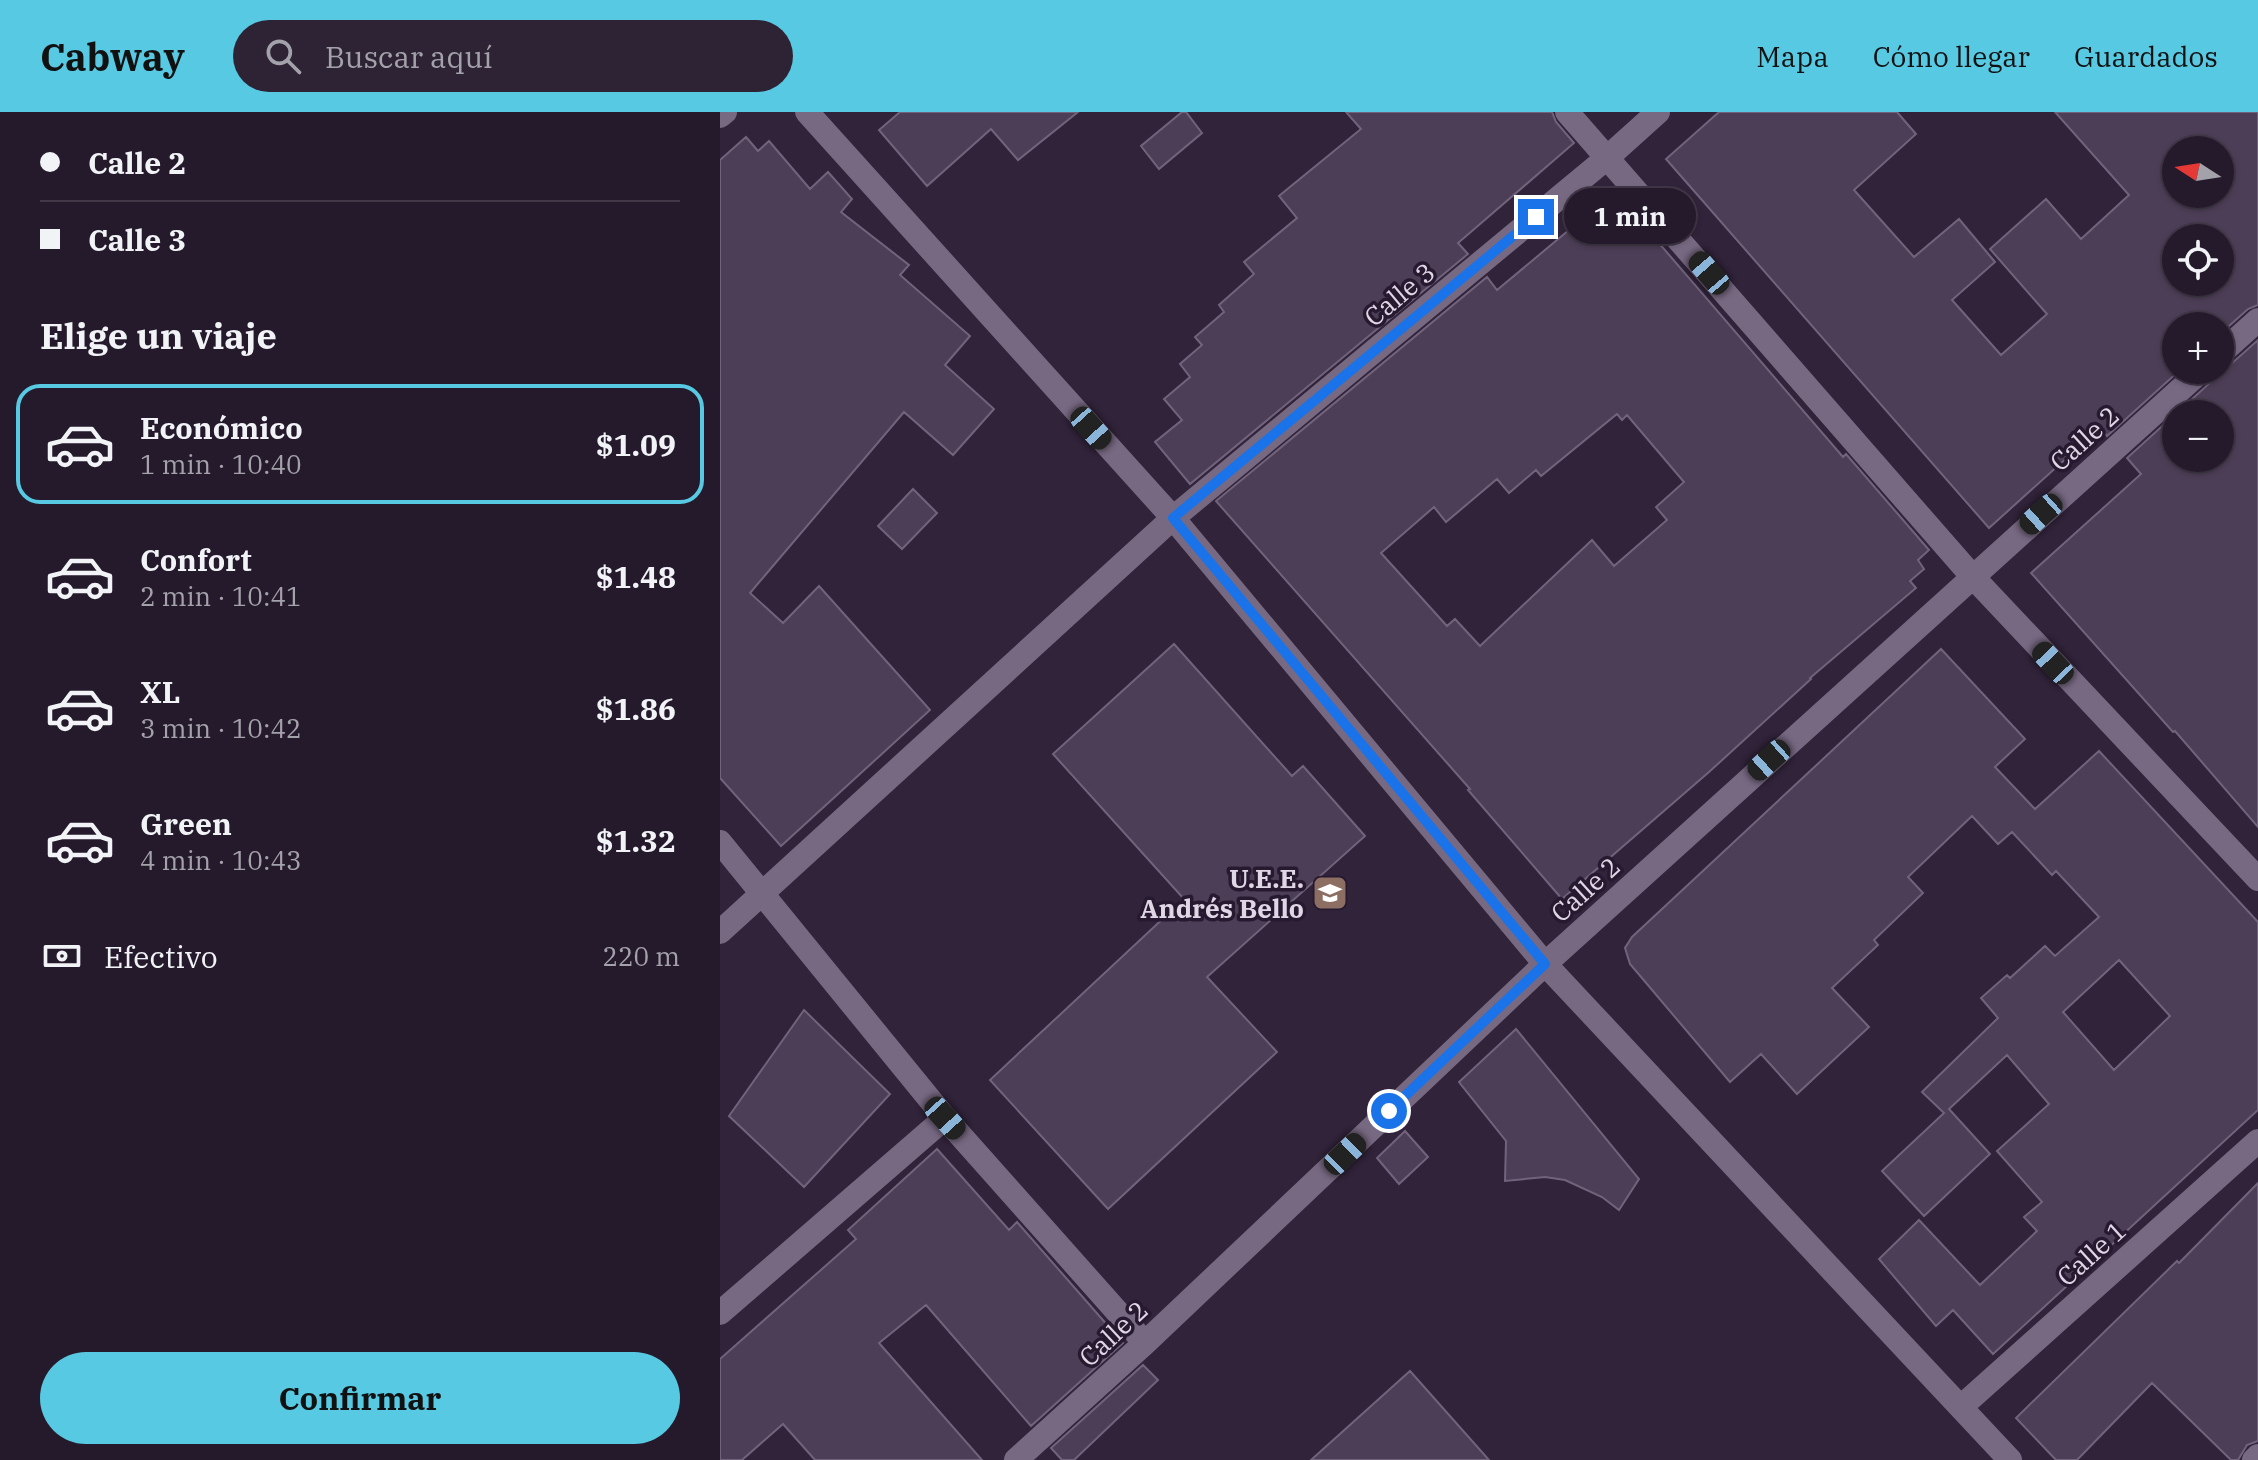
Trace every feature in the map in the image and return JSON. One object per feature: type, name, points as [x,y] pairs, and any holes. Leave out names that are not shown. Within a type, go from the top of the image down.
[{"type":"street","points":[[720,116],[725,112]]},
{"type":"street","points":[[807,112],[1173,518],[1545,964],[2010,1460]]},
{"type":"street","points":[[1567,112],[1972,576],[2258,879]]},
{"type":"street","name":"Calle 3","points":[[720,932],[1173,518],[1608,157],[1658,112]]},
{"type":"street","points":[[2234,341],[2258,320]]},
{"type":"street","name":"Calle 2","points":[[1016,1460],[1145,1343],[1545,964],[2186,384]]},
{"type":"street","points":[[720,842],[945,1118],[1145,1343]]},
{"type":"street","points":[[720,1313],[945,1118]]},
{"type":"street","name":"Calle 1","points":[[1962,1406],[2258,1141]]},
{"type":"building","points":[[900,112],[1078,112],[1018,160],[991,129],[927,186],[879,130]]},
{"type":"building","points":[[1182,112],[1186,112],[1202,133],[1159,169],[1141,146]]},
{"type":"building","points":[[1346,112],[1552,112],[1556,122],[1574,143],[1458,243],[1468,254],[1190,484],[1155,442],[1182,420],[1164,399],[1190,377],[1180,364],[1202,345],[1195,337],[1224,312],[1219,305],[1254,274],[1244,262],[1297,218],[1279,196],[1361,129]]},
{"type":"building","points":[[1719,112],[1897,112],[1916,134],[1854,190],[1914,257],[1959,219],[1995,262],[1952,300],[2001,355],[2047,314],[1990,249],[2046,199],[2081,239],[2129,195],[2055,112],[2258,112],[2258,305],[2234,322],[2234,312],[2162,312],[2162,384],[2165,384],[2107,436],[2100,428],[1989,528],[1666,159]]},
{"type":"building","points":[[746,137],[758,151],[769,141],[810,189],[828,172],[852,199],[841,212],[909,265],[900,275],[970,336],[945,365],[994,409],[953,455],[904,412],[750,593],[783,623],[819,586],[930,710],[781,846],[720,778],[720,160]]},
{"type":"building","points":[[1627,206],[1843,457],[1846,454],[1929,550],[1918,560],[1924,569],[1910,581],[1916,588],[1562,899],[1470,789],[1216,501],[1487,277],[1497,290],[1581,220],[1584,224],[1603,208],[1611,219]],"holes":[[[1617,414],[1622,420],[1627,415],[1684,482],[1656,507],[1667,520],[1614,566],[1592,540],[1480,646],[1455,619],[1447,626],[1381,553],[1434,507],[1446,522],[1497,479],[1509,493],[1536,470],[1541,476]]]},
{"type":"building","points":[[2258,340],[2258,827],[2031,573],[2141,474],[2127,458],[2162,426],[2162,472],[2234,472],[2234,400],[2191,400],[2209,384],[2234,384],[2234,361]]},
{"type":"building","points":[[913,489],[937,513],[902,549],[878,526]]},
{"type":"building","points":[[1174,644],[1292,776],[1303,766],[1365,836],[1207,977],[1277,1052],[1108,1209],[990,1080],[1184,899],[1053,754]]},
{"type":"building","points":[[1941,649],[2025,739],[1995,767],[2035,809],[2099,751],[2258,922],[2258,1110],[1993,1354],[1953,1310],[1936,1326],[1879,1259],[1919,1220],[1980,1285],[2037,1231],[2024,1217],[2042,1202],[1997,1151],[2049,1104],[2007,1055],[1949,1109],[1990,1154],[1924,1216],[1882,1171],[1944,1113],[1922,1092],[1998,1018],[1981,998],[2007,975],[2010,978],[2045,946],[2055,956],[2099,917],[2056,871],[2052,875],[2012,832],[1998,844],[1972,816],[1908,877],[1923,893],[1874,940],[1878,945],[1832,988],[1869,1027],[1797,1094],[1761,1054],[1730,1082],[1630,964],[1625,948],[1632,937]],"holes":[[[2119,960],[2170,1016],[2114,1070],[2063,1012]]]},
{"type":"building","points":[[804,1010],[890,1094],[804,1187],[729,1116]]},
{"type":"building","points":[[1516,1029],[1639,1179],[1619,1210],[1602,1197],[1565,1180],[1545,1177],[1505,1181],[1506,1141],[1459,1082]]},
{"type":"building","points":[[1405,1131],[1428,1157],[1399,1184],[1377,1158]]},
{"type":"building","points":[[937,1149],[1009,1230],[1017,1222],[1123,1343],[1031,1426],[926,1305],[879,1343],[982,1460],[815,1460],[783,1424],[742,1460],[720,1460],[720,1359],[856,1239],[848,1230]]},
{"type":"building","points":[[2258,1183],[2258,1441],[2247,1445],[2238,1460],[2231,1460],[2152,1383],[2077,1460],[2056,1460],[2016,1418]]},
{"type":"building","points":[[1143,1365],[1158,1380],[1074,1460],[1062,1460],[1051,1448]]},
{"type":"building","points":[[1410,1371],[1489,1460],[1311,1460]]},
{"type":"place","name":"U.E.E. Andrés Bello","points":[[1330,893]]},
{"type":"route","points":[[1389,1111],[1545,964],[1173,518],[1536,217]]}]
